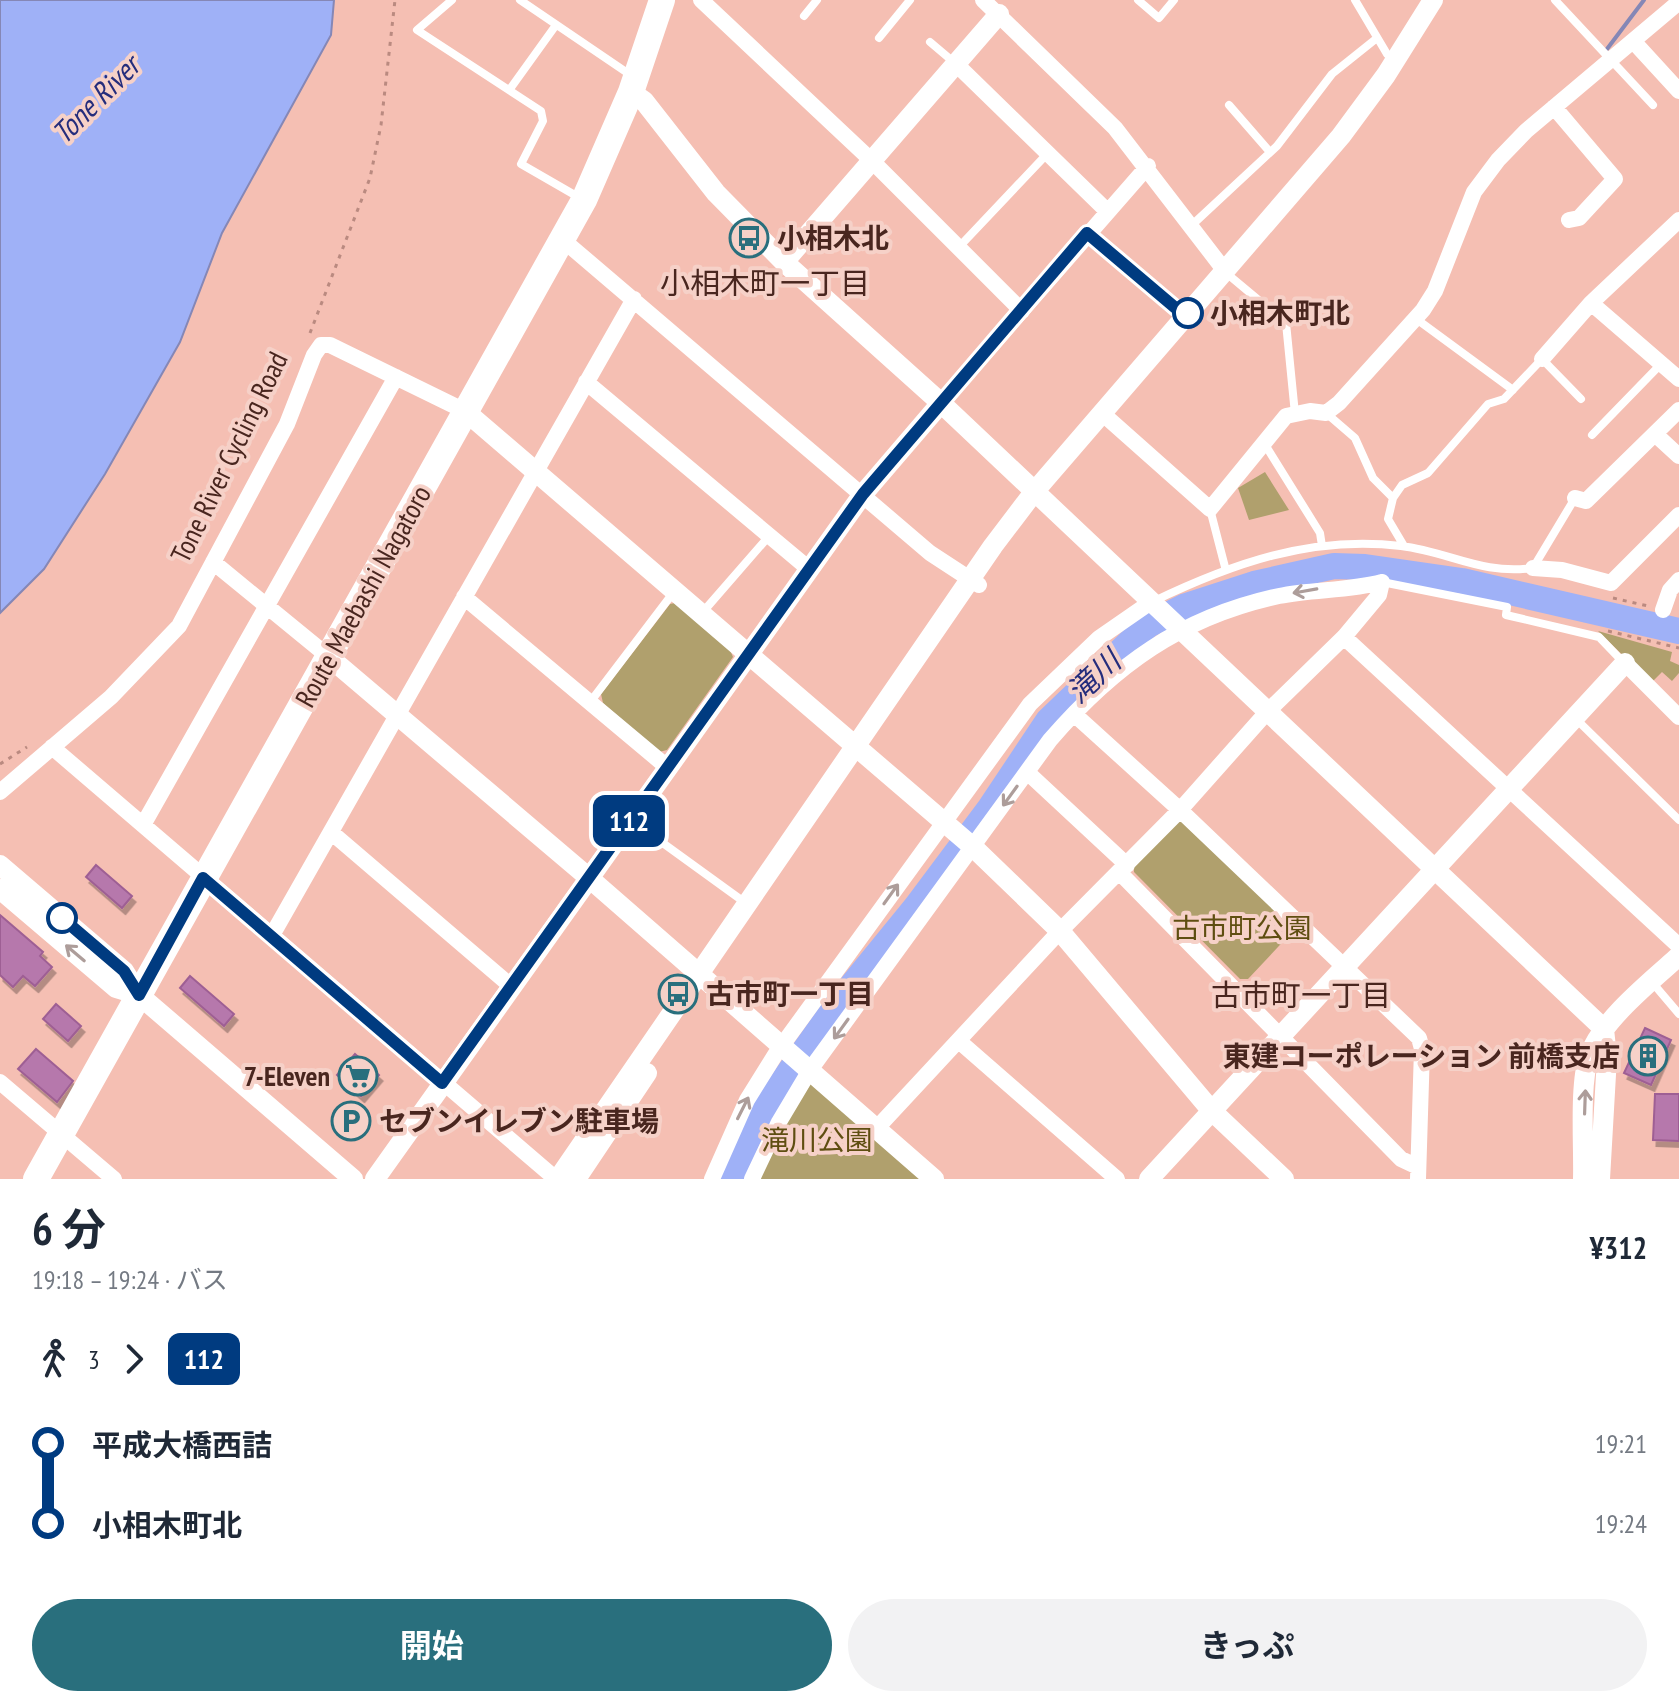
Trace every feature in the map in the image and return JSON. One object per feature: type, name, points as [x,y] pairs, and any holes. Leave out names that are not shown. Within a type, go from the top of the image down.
[{"type":"main road","name":"Route Maebashi Nagatoro","points":[[36,1179],[563,240],[584,200],[634,85],[662,0]]},
{"type":"street","points":[[701,0],[871,160],[1022,311]]},
{"type":"street","points":[[983,0],[1002,7],[1148,166],[1225,271]]},
{"type":"street","points":[[52,747],[557,1179],[704,978],[747,904],[858,749],[1034,492],[1341,136],[1396,60],[1433,0]]},
{"type":"street","points":[[1103,414],[1210,509],[1286,416],[1326,413],[1348,396],[1415,318],[1435,291],[1474,192],[1506,151],[1679,2]]},
{"type":"street","points":[[784,262],[1002,7]]},
{"type":"street","points":[[1634,42],[1679,91]]},
{"type":"street","points":[[956,64],[1107,211]]},
{"type":"street","points":[[634,85],[716,193],[784,262],[941,403],[1604,1029],[1607,1057],[1600,1179]]},
{"type":"street","points":[[1554,107],[1615,179],[1579,218],[1569,220]]},
{"type":"street","points":[[375,1179],[863,494],[1148,166]]},
{"type":"street","points":[[1542,359],[1591,303],[1679,220]]},
{"type":"street","points":[[1087,233],[1185,316]]},
{"type":"street","points":[[563,240],[930,553],[974,582]]},
{"type":"street","points":[[271,937],[634,299]]},
{"type":"street","points":[[1591,303],[1679,379]]},
{"type":"street","points":[[0,792],[111,697],[174,633],[287,424],[317,349],[330,345],[465,411],[946,823],[1060,931],[1211,1110],[1284,1179]]},
{"type":"street","points":[[143,825],[396,377]]},
{"type":"street","points":[[586,382],[809,569]]},
{"type":"street","points":[[1575,498],[1586,501],[1679,410]]},
{"type":"street","points":[[1655,434],[1679,456]]},
{"type":"street","points":[[1533,568],[1562,570],[1611,583],[1679,515]]},
{"type":"street","points":[[213,562],[588,877],[934,1179]]},
{"type":"street","points":[[1663,610],[1670,590],[1679,580]]},
{"type":"street","points":[[752,1179],[779,1122],[810,1070],[972,846],[1074,714],[1125,666],[1178,627],[1277,596],[1382,582],[1379,595],[1344,637],[1267,712],[1180,810],[1060,931],[876,1129]]},
{"type":"street","points":[[464,597],[667,767]]},
{"type":"street","points":[[712,1179],[747,1100],[782,1045],[1030,704],[1099,638],[1153,604]]},
{"type":"street","points":[[1344,637],[1679,946]]},
{"type":"street","points":[[1149,1179],[1625,663],[1679,717]]},
{"type":"street","points":[[1074,714],[1180,810],[1422,1043],[1418,1173]]},
{"type":"street","points":[[576,1179],[704,978],[858,749]]},
{"type":"street","points":[[1027,772],[1124,869],[1280,1037],[1418,1173]]},
{"type":"street","points":[[332,833],[512,987]]},
{"type":"street","points":[[0,865],[124,971],[139,995],[353,1179]]},
{"type":"street","points":[[0,889],[116,988],[139,995]]},
{"type":"street","points":[[1583,1179],[1586,1068],[1592,1047],[1604,1029],[1679,956]]},
{"type":"street","points":[[960,1042],[1117,1179]]},
{"type":"street","points":[[0,1082],[114,1179]]},
{"type":"lane","points":[[452,0],[417,30],[510,89],[543,114],[521,164],[584,200]]},
{"type":"lane","points":[[520,0],[634,85]]},
{"type":"lane","points":[[804,16],[817,0]]},
{"type":"lane","points":[[879,38],[910,0]]},
{"type":"lane","points":[[1138,0],[1159,18],[1174,0]]},
{"type":"lane","points":[[1355,0],[1377,38],[1396,60]]},
{"type":"lane","points":[[1555,0],[1653,105]]},
{"type":"lane","points":[[510,89],[556,25]]},
{"type":"lane","points":[[1192,225],[1270,152],[1332,74],[1377,38]]},
{"type":"lane","points":[[930,42],[956,64]]},
{"type":"lane","points":[[1229,105],[1270,152]]},
{"type":"lane","points":[[959,247],[1047,154]]},
{"type":"lane","points":[[1225,271],[1286,323],[1295,414]]},
{"type":"lane","points":[[1415,318],[1513,390]]},
{"type":"lane","points":[[1404,546],[1388,519],[1393,498],[1408,480],[1428,473],[1488,404],[1504,399],[1542,359],[1581,399]]},
{"type":"lane","points":[[1592,435],[1661,363]]},
{"type":"lane","points":[[1326,413],[1355,438],[1373,478],[1393,498]]},
{"type":"lane","points":[[1264,443],[1320,533],[1322,546]]},
{"type":"lane","points":[[1153,604],[1194,586],[1225,567],[1322,546],[1404,546],[1496,570],[1512,572],[1533,568],[1575,498]]},
{"type":"lane","points":[[1210,509],[1225,567]]},
{"type":"lane","points":[[702,614],[770,536]]},
{"type":"lane","points":[[1382,582],[1507,607],[1506,615],[1599,637],[1625,663]]},
{"type":"lane","points":[[591,701],[674,591]]},
{"type":"lane","points":[[1574,717],[1679,820]]},
{"type":"lane","points":[[631,819],[747,904]]},
{"type":"lane","points":[[1651,981],[1679,1014]]},
{"type":"path","name":"Tone River Cycling Road","points":[[310,334],[377,151],[395,0]]},
{"type":"path","points":[[0,764],[32,745]]},
{"type":"green space","points":[[1265,472],[1289,510],[1249,520],[1238,488]]},
{"type":"green space","points":[[675,603],[730,650],[733,657],[667,750],[659,752],[603,703],[601,694],[670,604]]},
{"type":"green space","points":[[1598,631],[1672,652],[1670,661],[1679,665],[1679,673],[1672,681],[1662,672],[1651,683]]},
{"type":"green space","name":"古市町公園","points":[[1174,820],[1183,820],[1293,922],[1293,931],[1248,979],[1240,979],[1134,872],[1134,865]]},
{"type":"green space","name":"滝川公園","points":[[811,1083],[921,1179],[757,1179],[765,1157]]},
{"type":"water","name":"Tone River","points":[[0,0],[334,0],[331,35],[222,233],[180,342],[105,474],[44,569],[0,613]]},
{"type":"building","points":[[96,865],[132,896],[122,908],[86,877]]},
{"type":"building","points":[[0,915],[43,952],[40,956],[52,967],[35,986],[23,976],[13,987],[0,975]]},
{"type":"building","points":[[190,976],[234,1014],[224,1026],[180,988]]},
{"type":"building","points":[[56,1004],[81,1026],[68,1041],[43,1019]]},
{"type":"building","name":"東建コーポレーション 前橋支店","points":[[1645,1028],[1671,1040],[1651,1085],[1624,1073]]},
{"type":"building","points":[[36,1049],[73,1081],[57,1102],[18,1069]]},
{"type":"building","points":[[355,1054],[379,1075],[361,1096],[337,1075]]},
{"type":"building","points":[[1655,1094],[1679,1094],[1679,1141],[1653,1140]]},
{"type":"waterway","points":[[1607,49],[1644,0]]},
{"type":"waterway","name":"滝川","points":[[730,1179],[755,1123],[788,1074],[841,999],[916,907],[990,808],[1048,721],[1148,625],[1186,606],[1254,584],[1334,566],[1365,567],[1462,581],[1679,631]]},
{"type":"bus line","name":"112","points":[[62,918],[124,971],[139,995],[203,878],[442,1083],[863,494],[1087,233],[1185,316],[1188,313]]},
{"type":"place","name":"小相木北","points":[[749,238]]},
{"type":"place","name":"小相木町北","points":[[1188,313]]},
{"type":"place","name":"古市町一丁目","points":[[678,994]]},
{"type":"place","name":"東建コーポレーション 前橋支店","points":[[1648,1056]]},
{"type":"place","name":"7-Eleven","points":[[358,1076]]},
{"type":"place","name":"セブンイレブン駐車場","points":[[351,1121]]},
{"type":"district","name":"小相木町一丁目","points":[[765,284]]},
{"type":"district","name":"古市町一丁目","points":[[1301,996]]}]
